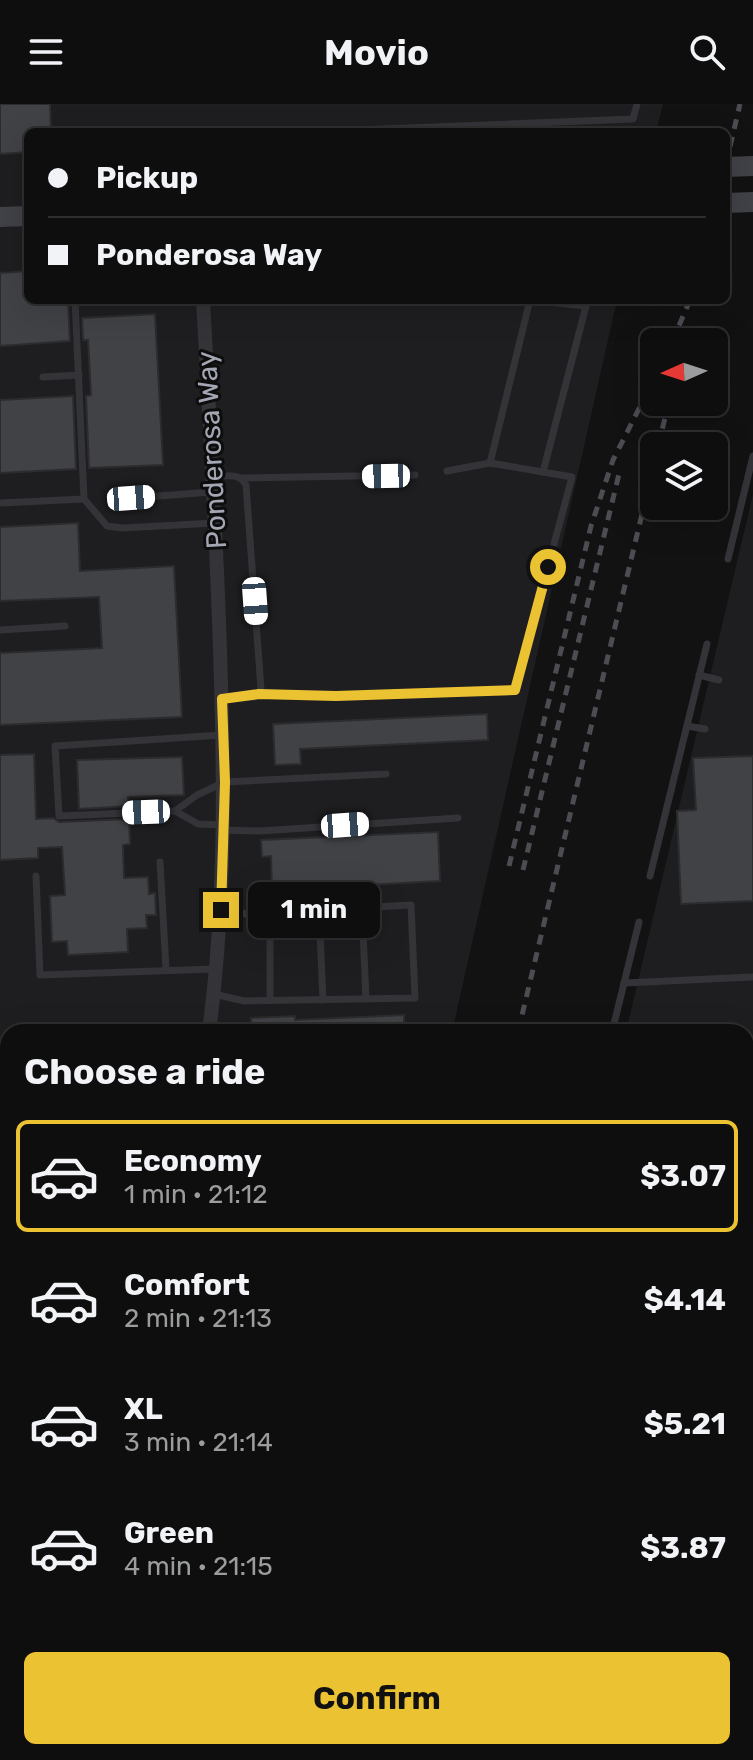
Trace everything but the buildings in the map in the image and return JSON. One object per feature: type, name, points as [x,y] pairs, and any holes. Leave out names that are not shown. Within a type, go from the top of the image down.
[{"type":"main road","points":[[730,167],[753,166]]},
{"type":"main road","points":[[730,203],[753,202]]},
{"type":"main road","points":[[0,217],[24,216]]},
{"type":"street","name":"Ponderosa Way","points":[[203,304],[214,484],[225,782],[221,910],[210,1024]]},
{"type":"lane","points":[[418,128],[633,119],[637,104]]},
{"type":"lane","points":[[75,304],[84,499],[107,526],[122,528],[215,523]]},
{"type":"lane","points":[[490,463],[529,304]]},
{"type":"lane","points":[[543,472],[586,306],[567,304]]},
{"type":"lane","points":[[43,377],[79,375]]},
{"type":"lane","points":[[728,559],[753,456]]},
{"type":"lane","points":[[222,699],[259,694],[336,696],[515,690],[572,477],[490,463],[447,471]]},
{"type":"lane","points":[[131,498],[214,484],[235,476],[415,475]]},
{"type":"lane","points":[[242,478],[246,485],[259,694]]},
{"type":"lane","points":[[0,503],[84,499]]},
{"type":"lane","points":[[0,630],[65,626]]},
{"type":"lane","points":[[650,876],[707,644]]},
{"type":"lane","points":[[699,675],[719,680]]},
{"type":"lane","points":[[687,726],[705,729]]},
{"type":"lane","points":[[223,735],[55,746],[59,816],[175,811],[198,824],[260,831],[458,818]]},
{"type":"lane","points":[[175,811],[197,795],[225,782],[386,774]]},
{"type":"lane","points":[[160,862],[166,969]]},
{"type":"lane","points":[[36,876],[40,975],[217,969]]},
{"type":"lane","points":[[214,994],[244,1001],[415,998],[411,905],[247,914],[221,910]]},
{"type":"lane","points":[[362,908],[366,999]]},
{"type":"lane","points":[[319,910],[323,1000]]},
{"type":"lane","points":[[270,913],[270,1000]]},
{"type":"lane","points":[[614,1024],[639,922]]},
{"type":"lane","points":[[624,983],[753,977]]},
{"type":"shaded area","points":[[0,104],[663,104],[657,128],[24,128],[24,304],[616,304],[454,1024],[0,1024]]},
{"type":"shaded area","points":[[753,494],[753,1024],[628,1024]]},
{"type":"railway","points":[[730,147],[740,104]]},
{"type":"railway","points":[[678,328],[688,304]]},
{"type":"railway","points":[[509,866],[591,526],[613,460],[640,407]]},
{"type":"railway","points":[[662,432],[666,416]]},
{"type":"railway","points":[[523,870],[619,474]]},
{"type":"railway","points":[[520,1024],[641,520]]},
{"type":"route","points":[[221,910],[225,782],[222,699],[255,697],[259,694],[336,696],[515,690],[548,567]]}]
